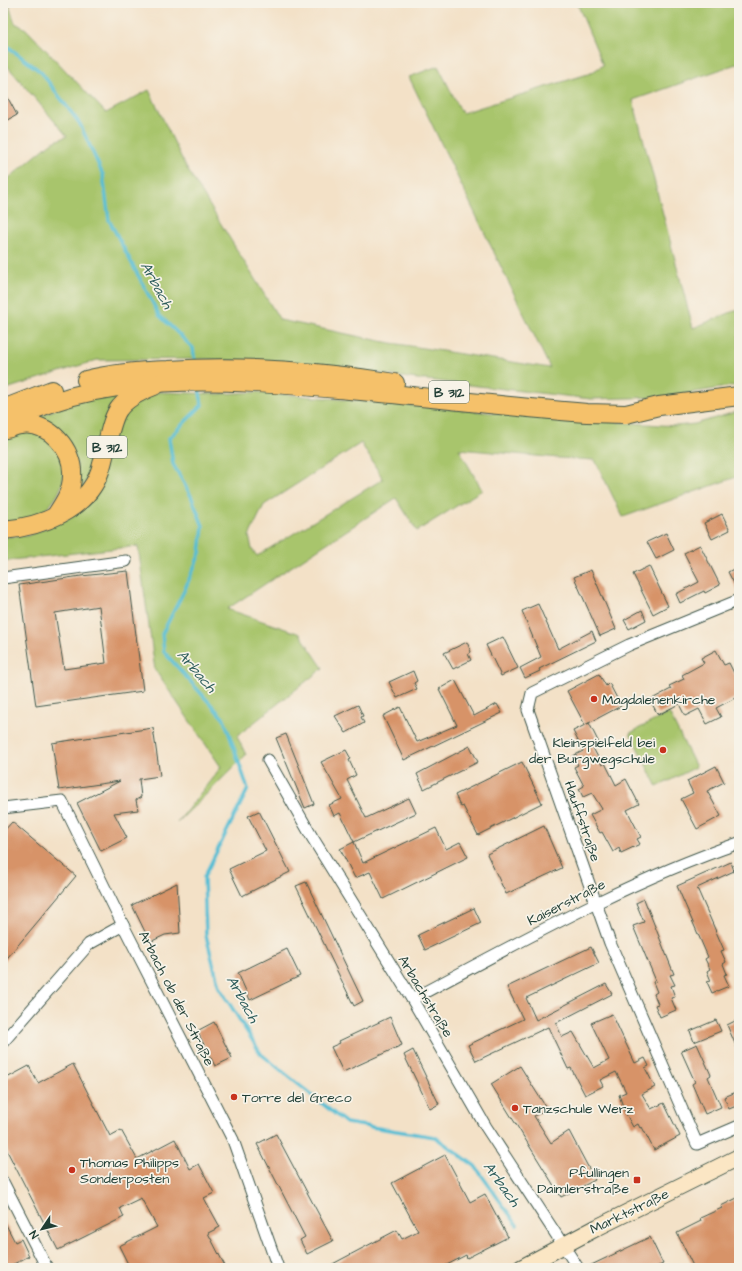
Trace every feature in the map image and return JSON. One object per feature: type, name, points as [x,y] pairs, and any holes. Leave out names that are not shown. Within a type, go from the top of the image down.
[{"type":"main road","name":"B 312","points":[[8,406],[88,380],[135,372],[244,375],[587,413],[626,414],[659,406],[739,396]]},
{"type":"main road","name":"B 312","points":[[3,426],[55,401],[100,389],[162,383],[180,383],[244,375]]},
{"type":"main road","name":"B 312","points":[[3,530],[35,525],[56,516],[84,497],[93,486],[100,473],[113,421],[118,410],[128,400],[142,391],[162,383]]},
{"type":"main road","name":"B 312","points":[[3,430],[22,424],[39,428],[52,434],[66,448],[72,465],[72,477],[66,501],[56,516]]},
{"type":"main road","name":"Marktstraße","points":[[520,1268],[739,1157]]},
{"type":"street","points":[[3,578],[126,561]]},
{"type":"street","name":"Hauffstraße","points":[[739,600],[629,645],[532,693],[528,710],[596,903],[640,1014],[697,1144],[739,1126]]},
{"type":"street","name":"Arbachstraße","points":[[268,760],[312,837],[412,999],[486,1127],[578,1268]]},
{"type":"street","name":"Arbach ob der Straße","points":[[3,808],[62,801],[123,925],[233,1140],[278,1268]]},
{"type":"street","name":"Kaiserstraße","points":[[412,999],[596,903],[706,854],[739,843]]},
{"type":"street","points":[[3,1042],[89,944],[123,925]]},
{"type":"street","points":[[3,1182],[47,1268]]},
{"type":"green space","points":[[3,3],[13,3],[9,6],[15,23],[26,29],[106,113],[149,90],[186,167],[280,320],[385,342],[550,368],[409,77],[438,66],[462,113],[591,73],[603,65],[577,3],[739,3],[739,63],[633,100],[693,328],[739,309],[739,385],[665,397],[591,399],[409,378],[336,367],[207,359],[97,360],[3,390],[3,183],[51,143],[67,136],[3,61]]},
{"type":"green space","points":[[120,391],[95,463],[81,489],[72,500],[77,464],[28,421],[77,400]]},
{"type":"green space","points":[[157,392],[219,394],[258,392],[540,417],[676,426],[695,424],[739,411],[739,476],[623,517],[595,460],[459,449],[482,490],[417,531],[396,498],[227,609],[300,634],[323,668],[237,736],[246,755],[177,823],[221,767],[155,670],[138,546],[3,561],[3,537],[27,536],[72,517],[123,412]],"holes":[[[361,443],[383,479],[257,556],[252,549],[249,536],[264,505]]]},
{"type":"green space","points":[[20,431],[36,433],[49,440],[58,450],[63,461],[64,473],[61,486],[56,497],[47,508],[33,518],[3,523],[3,436]]},
{"type":"green space","name":"Kleinspielfeld bei der Burgwegschule","points":[[669,713],[696,767],[657,787],[630,733]]},
{"type":"building","points":[[3,89],[17,115],[3,123]]},
{"type":"building","points":[[722,514],[730,530],[712,539],[704,523]]},
{"type":"building","points":[[666,533],[674,550],[656,559],[647,542]]},
{"type":"building","points":[[700,545],[720,585],[680,603],[676,594],[699,582],[684,553]]},
{"type":"building","points":[[649,566],[668,606],[653,614],[633,574]]},
{"type":"building","points":[[739,566],[739,593],[728,572]]},
{"type":"building","points":[[591,570],[616,629],[600,636],[574,577]]},
{"type":"building","points":[[128,571],[143,691],[36,706],[19,585]],"holes":[[[99,606],[106,663],[64,669],[55,613]]]},
{"type":"building","points":[[538,604],[558,649],[592,631],[596,641],[539,669],[540,671],[525,678],[520,668],[541,657],[522,611]]},
{"type":"building","points":[[642,610],[646,620],[629,629],[624,620]]},
{"type":"building","points":[[503,637],[518,668],[501,676],[486,645]]},
{"type":"building","points":[[467,642],[471,652],[468,654],[471,660],[453,669],[444,653]]},
{"type":"building","points":[[716,650],[724,665],[729,663],[736,677],[739,675],[739,696],[716,708],[721,717],[707,724],[699,709],[685,716],[679,704],[658,715],[650,700],[671,689],[669,686],[684,679],[682,675],[704,663],[701,658]]},
{"type":"building","points":[[413,671],[417,681],[414,683],[417,689],[397,698],[389,682]]},
{"type":"building","name":"Magdalenenkirche","points":[[599,674],[606,686],[609,683],[621,706],[585,725],[567,691]]},
{"type":"building","points":[[455,680],[474,716],[497,704],[502,713],[404,760],[383,716],[400,707],[417,742],[457,725],[439,689]]},
{"type":"building","points":[[358,705],[363,716],[361,717],[364,723],[346,733],[335,716]]},
{"type":"building","points":[[589,723],[599,743],[592,746],[602,765],[605,763],[616,785],[626,779],[639,804],[627,810],[641,837],[637,839],[640,844],[621,853],[619,848],[613,852],[602,832],[600,833],[590,815],[602,809],[592,793],[583,797],[579,789],[584,786],[574,767],[578,765],[573,756],[583,751],[573,731]]},
{"type":"building","points":[[153,728],[160,776],[139,779],[141,797],[136,800],[138,810],[114,813],[127,838],[101,851],[77,803],[120,781],[59,790],[52,743]]},
{"type":"building","points":[[286,734],[314,804],[305,808],[276,738]]},
{"type":"building","points":[[470,746],[478,762],[424,789],[417,774]]},
{"type":"building","points":[[346,750],[351,759],[349,760],[356,775],[347,780],[366,818],[409,798],[416,813],[354,842],[340,813],[334,816],[329,805],[342,799],[321,762]]},
{"type":"building","points":[[522,762],[542,803],[478,835],[463,806],[461,807],[455,795]]},
{"type":"building","points":[[716,766],[724,782],[707,791],[721,816],[697,829],[681,799],[693,793],[687,781]]},
{"type":"building","points":[[259,811],[290,872],[242,896],[229,869],[266,851],[248,816]]},
{"type":"building","points":[[12,822],[76,876],[3,963],[3,832]]},
{"type":"building","points":[[544,826],[562,868],[506,894],[487,854]]},
{"type":"building","points":[[436,828],[446,849],[460,842],[468,857],[383,899],[370,872],[355,878],[340,849],[354,842],[363,863]]},
{"type":"building","points":[[731,862],[734,871],[697,888],[724,950],[721,951],[726,962],[723,964],[727,974],[724,975],[729,986],[712,993],[707,982],[711,981],[707,971],[710,969],[705,959],[708,957],[677,886]]},
{"type":"building","points":[[306,882],[363,1001],[354,1006],[296,886]]},
{"type":"building","points":[[177,883],[180,933],[165,935],[150,942],[132,905]]},
{"type":"building","points":[[644,899],[674,974],[670,975],[675,985],[671,986],[675,997],[671,998],[676,1010],[660,1017],[655,1005],[658,1004],[654,994],[657,992],[653,982],[656,981],[633,926],[644,922],[636,903]]},
{"type":"building","points":[[474,908],[481,923],[425,950],[418,935]]},
{"type":"building","points":[[591,947],[599,963],[526,998],[536,1020],[606,984],[612,994],[556,1023],[562,1037],[573,1032],[594,1068],[609,1060],[591,1023],[612,1014],[635,1063],[645,1058],[649,1066],[645,1068],[655,1087],[642,1094],[651,1109],[664,1103],[680,1136],[654,1150],[642,1127],[640,1128],[638,1124],[633,1127],[625,1112],[619,1095],[626,1092],[616,1072],[600,1080],[603,1086],[585,1095],[571,1068],[568,1069],[548,1027],[476,1061],[468,1045],[523,1019],[507,987]]},
{"type":"building","points":[[287,949],[300,976],[250,1000],[238,973]]},
{"type":"building","points":[[390,1017],[402,1045],[343,1072],[331,1047],[340,1043],[339,1041]]},
{"type":"building","points":[[739,1019],[739,1053],[727,1025]]},
{"type":"building","points":[[716,1020],[721,1031],[694,1042],[690,1031]]},
{"type":"building","points":[[214,1022],[232,1058],[215,1066],[197,1031]]},
{"type":"building","points":[[697,1044],[711,1075],[708,1077],[721,1107],[705,1114],[692,1084],[695,1082],[681,1051]]},
{"type":"building","points":[[413,1050],[439,1104],[430,1109],[404,1055]]},
{"type":"building","name":"Thomas Philipps Sonderposten","points":[[73,1064],[110,1136],[121,1130],[137,1159],[175,1139],[190,1169],[199,1164],[214,1193],[204,1198],[220,1227],[208,1233],[226,1268],[130,1268],[119,1246],[157,1227],[141,1198],[120,1208],[124,1217],[58,1250],[3,1143],[3,1080],[29,1066],[38,1083]]},
{"type":"building","points":[[520,1066],[547,1109],[534,1116],[551,1143],[569,1131],[595,1180],[561,1197],[491,1084]]},
{"type":"building","points":[[739,1091],[739,1105],[729,1109],[724,1097]]},
{"type":"building","points":[[276,1134],[333,1241],[307,1254],[300,1240],[305,1237],[257,1144]]},
{"type":"building","points":[[445,1155],[470,1202],[485,1194],[508,1237],[467,1258],[466,1255],[441,1268],[325,1268],[397,1230],[402,1239],[418,1231],[392,1183]]},
{"type":"building","points":[[739,1197],[739,1268],[694,1268],[677,1233],[701,1221],[700,1218],[722,1208],[721,1206]]},
{"type":"building","points":[[3,1219],[15,1242],[21,1239],[29,1256],[6,1268],[3,1268]]},
{"type":"building","points":[[650,1237],[663,1264],[654,1268],[585,1268]]},
{"type":"waterway","name":"Arbach","points":[[3,43],[41,72],[80,124],[103,175],[109,220],[159,315],[193,348],[195,363]]},
{"type":"waterway","name":"Arbach","points":[[199,387],[202,405],[169,438],[173,464],[191,496],[203,526],[200,553],[185,589],[162,634],[164,652],[224,719],[248,789],[204,877],[206,935],[219,987],[261,1054],[346,1123],[435,1137],[475,1166],[517,1225]]},
{"type":"place","name":"Magdalenenkirche","points":[[594,699]]},
{"type":"place","name":"Kleinspielfeld bei der Burgwegschule","points":[[663,750]]},
{"type":"place","name":"Torre del Greco","points":[[234,1097]]},
{"type":"place","name":"Tanzschule Werz","points":[[515,1108]]},
{"type":"place","name":"Thomas Philipps Sonderposten","points":[[72,1170]]},
{"type":"place","name":"Pfullingen Daimlerstraße","points":[[637,1180]]}]
